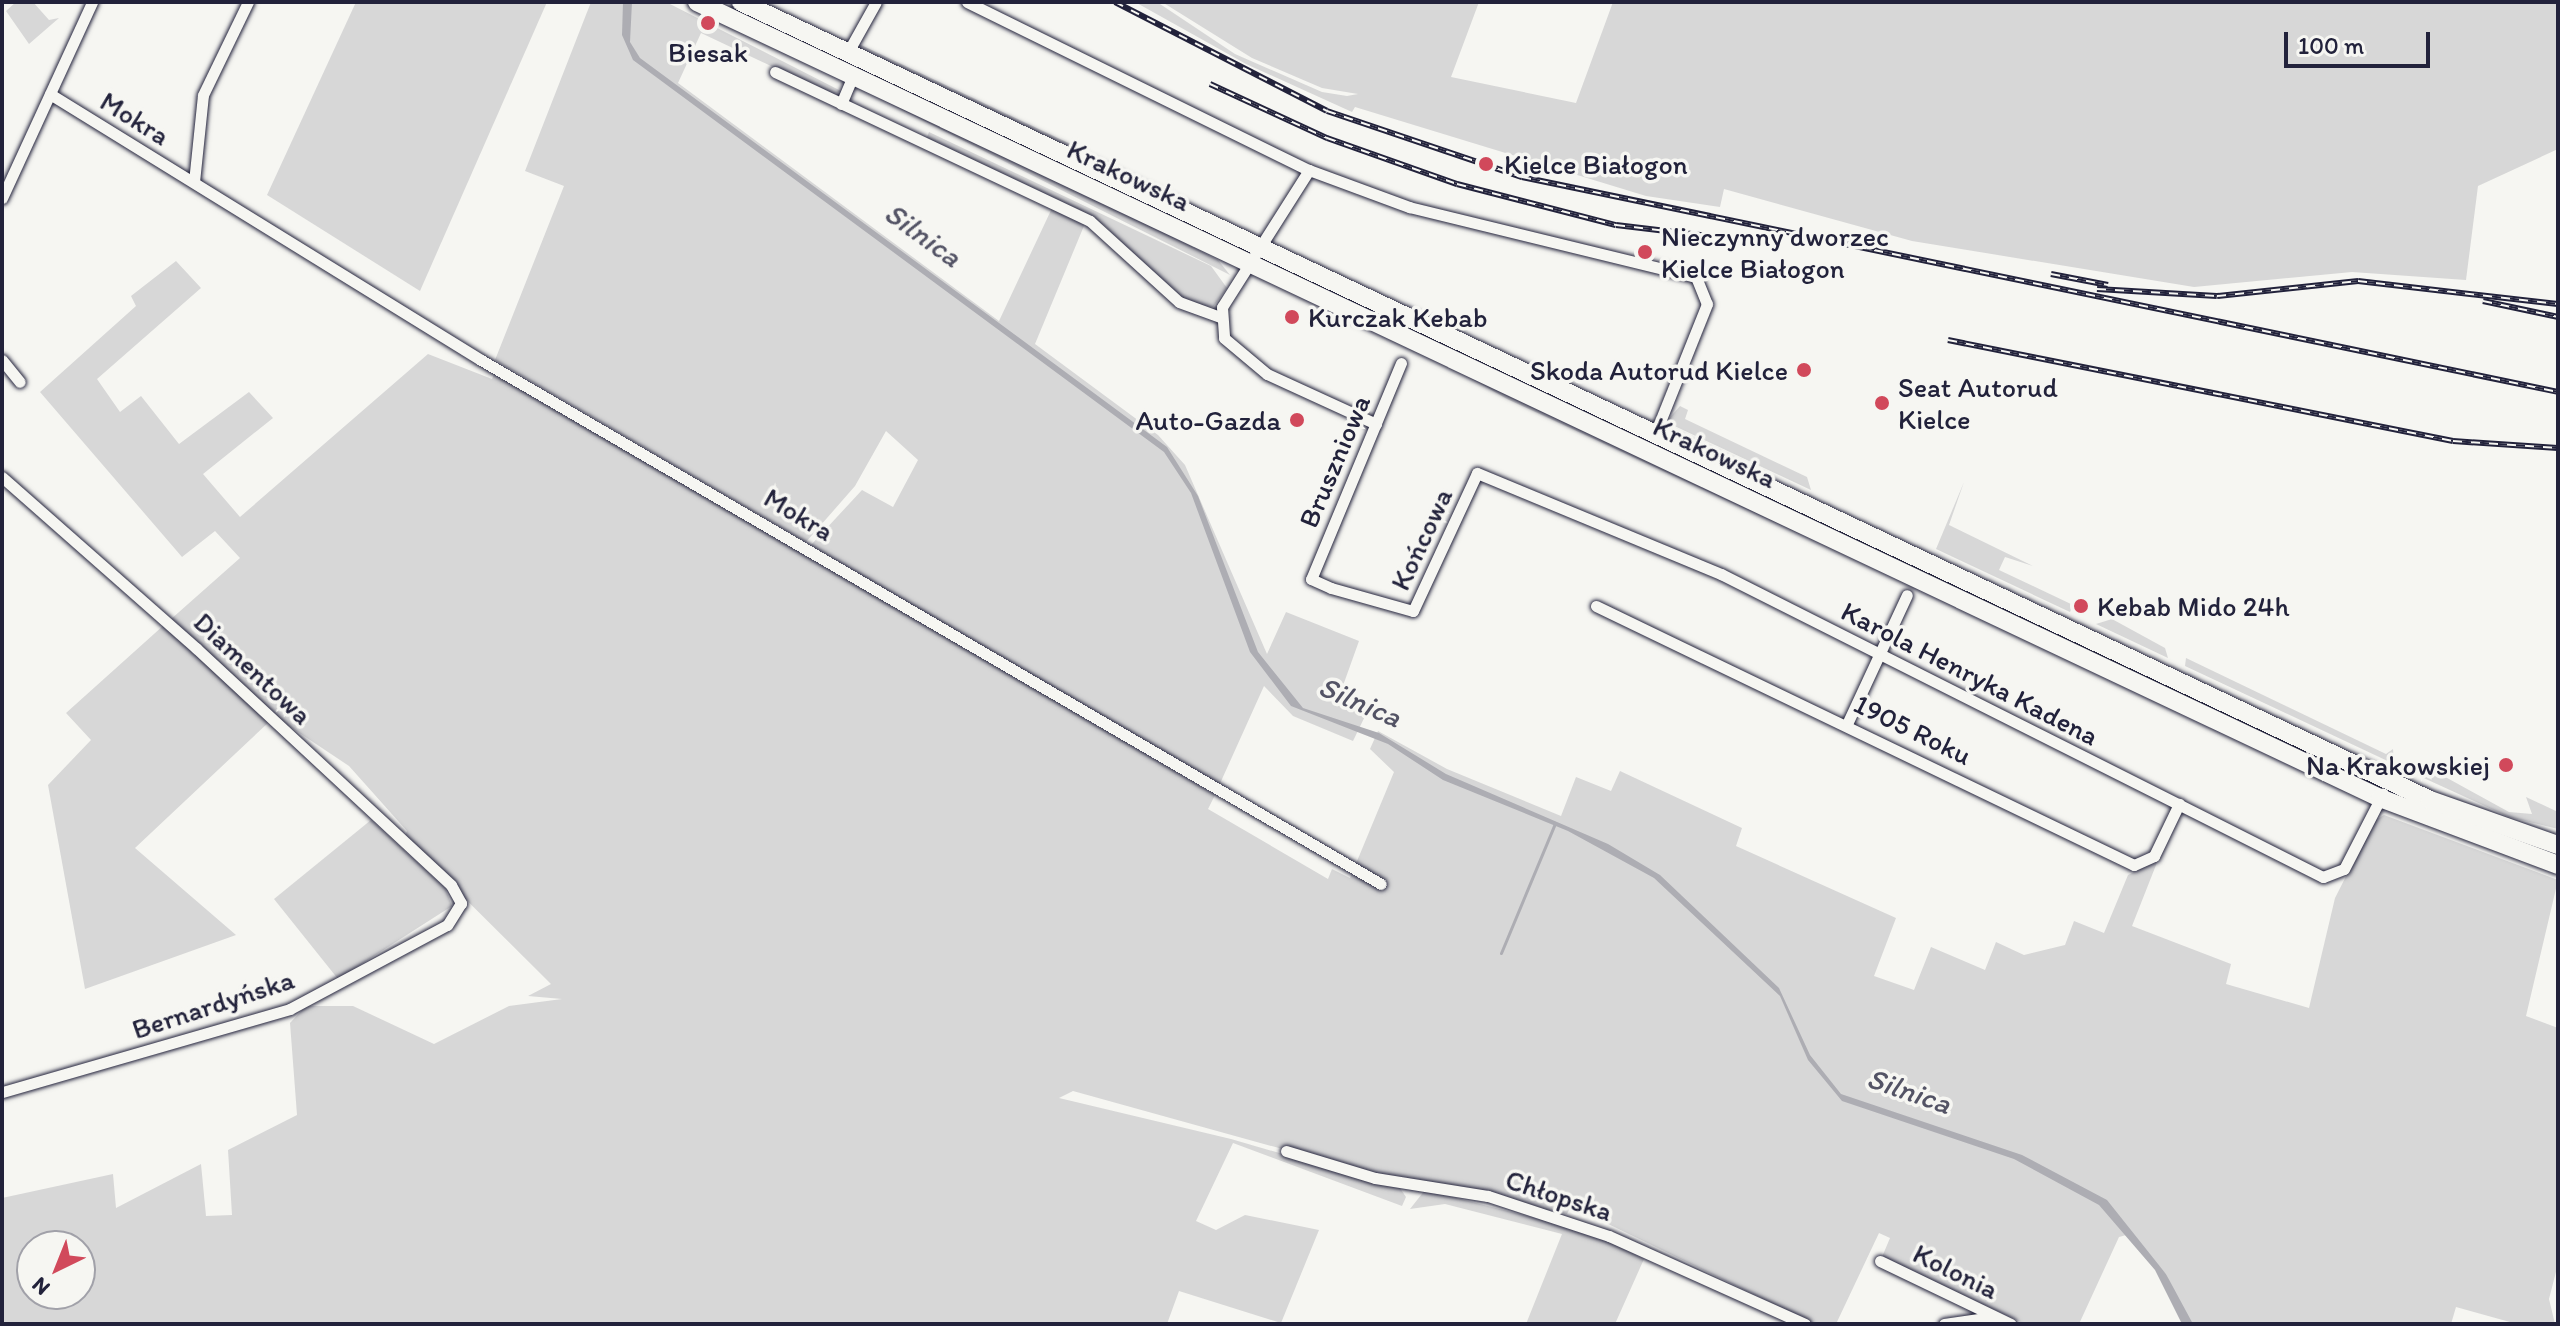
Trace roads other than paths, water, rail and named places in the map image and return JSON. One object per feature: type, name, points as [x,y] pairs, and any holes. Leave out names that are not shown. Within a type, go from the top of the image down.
[{"type":"main road","name":"Krakowska","points":[[697,2],[853,76],[1655,434],[2391,781],[2558,845]]},
{"type":"main road","name":"Krakowska","points":[[741,2],[848,52],[1255,256],[2380,798],[2558,865]]},
{"type":"street","points":[[2,198],[92,2]]},
{"type":"street","name":"Mokra","points":[[194,182],[203,95],[248,2]]},
{"type":"street","points":[[848,52],[876,2]]},
{"type":"street","name":"Krakowska","points":[[967,2],[1309,170],[1409,207],[1696,277],[1707,304],[1655,434]]},
{"type":"street","name":"Krakowska","points":[[775,72],[1090,221],[1179,302],[1220,317]]},
{"type":"street","points":[[841,104],[853,76]]},
{"type":"street","name":"Mokra","points":[[50,94],[481,360],[1381,884]]},
{"type":"street","points":[[1309,170],[1220,317],[1233,353],[1376,424]]},
{"type":"street","points":[[2,360],[20,382]]},
{"type":"street","name":"Bruszniowa","points":[[1311,579],[1401,363]]},
{"type":"street","name":"Karola Henryka Kadena","points":[[1477,473],[1721,574],[2323,877],[2344,869],[2391,781]]},
{"type":"street","name":"Końcowa","points":[[1311,579],[1413,611],[1477,473]]},
{"type":"street","name":"Diamentowa","points":[[2,477],[196,648],[451,885],[461,903]]},
{"type":"street","points":[[1847,724],[1907,595]]},
{"type":"street","name":"1905 Roku","points":[[1596,606],[1847,724],[2134,865],[2154,856],[2179,804]]},
{"type":"street","name":"Bernardyńska","points":[[2,1092],[290,1009],[447,925],[461,903]]},
{"type":"street","name":"Chłopska","points":[[1286,1151],[1375,1178],[1488,1196],[1609,1236],[1805,1324]]},
{"type":"street","name":"Kolonia","points":[[1880,1261],[2011,1324]]},
{"type":"street","points":[[1944,1324],[1996,1317]]},
{"type":"waterway","points":[[1501,953],[1555,823]]},
{"type":"railway","points":[[1115,2],[1327,111],[1522,177],[2558,392]]},
{"type":"railway","points":[[1210,84],[1327,138],[1457,184],[1616,225],[1708,236]]},
{"type":"railway","points":[[2051,274],[2108,285]]},
{"type":"railway","points":[[2097,289],[2217,296],[2358,281],[2558,304]]},
{"type":"railway","points":[[2483,301],[2558,317]]},
{"type":"railway","points":[[1948,340],[2453,441],[2558,448]]},
{"type":"place","name":"Biesak","points":[[708,23]]},
{"type":"place","name":"Kielce Białogon","points":[[1486,164]]},
{"type":"place","name":"Nieczynny dworzec Kielce Białogon","points":[[1645,252]]},
{"type":"place","name":"Kurczak Kebab","points":[[1292,317]]},
{"type":"place","name":"Skoda Autorud Kielce","points":[[1804,370]]},
{"type":"place","name":"Seat Autorud Kielce","points":[[1882,403]]},
{"type":"place","name":"Auto-Gazda","points":[[1297,420]]},
{"type":"place","name":"Kebab Mido 24h","points":[[2081,606]]},
{"type":"place","name":"Na Krakowskiej","points":[[2506,765]]},
{"type":"water label","name":"Silnica","points":[[923,235]]},
{"type":"water label","name":"Silnica","points":[[1360,702]]},
{"type":"water label","name":"Silnica","points":[[1909,1091]]}]
